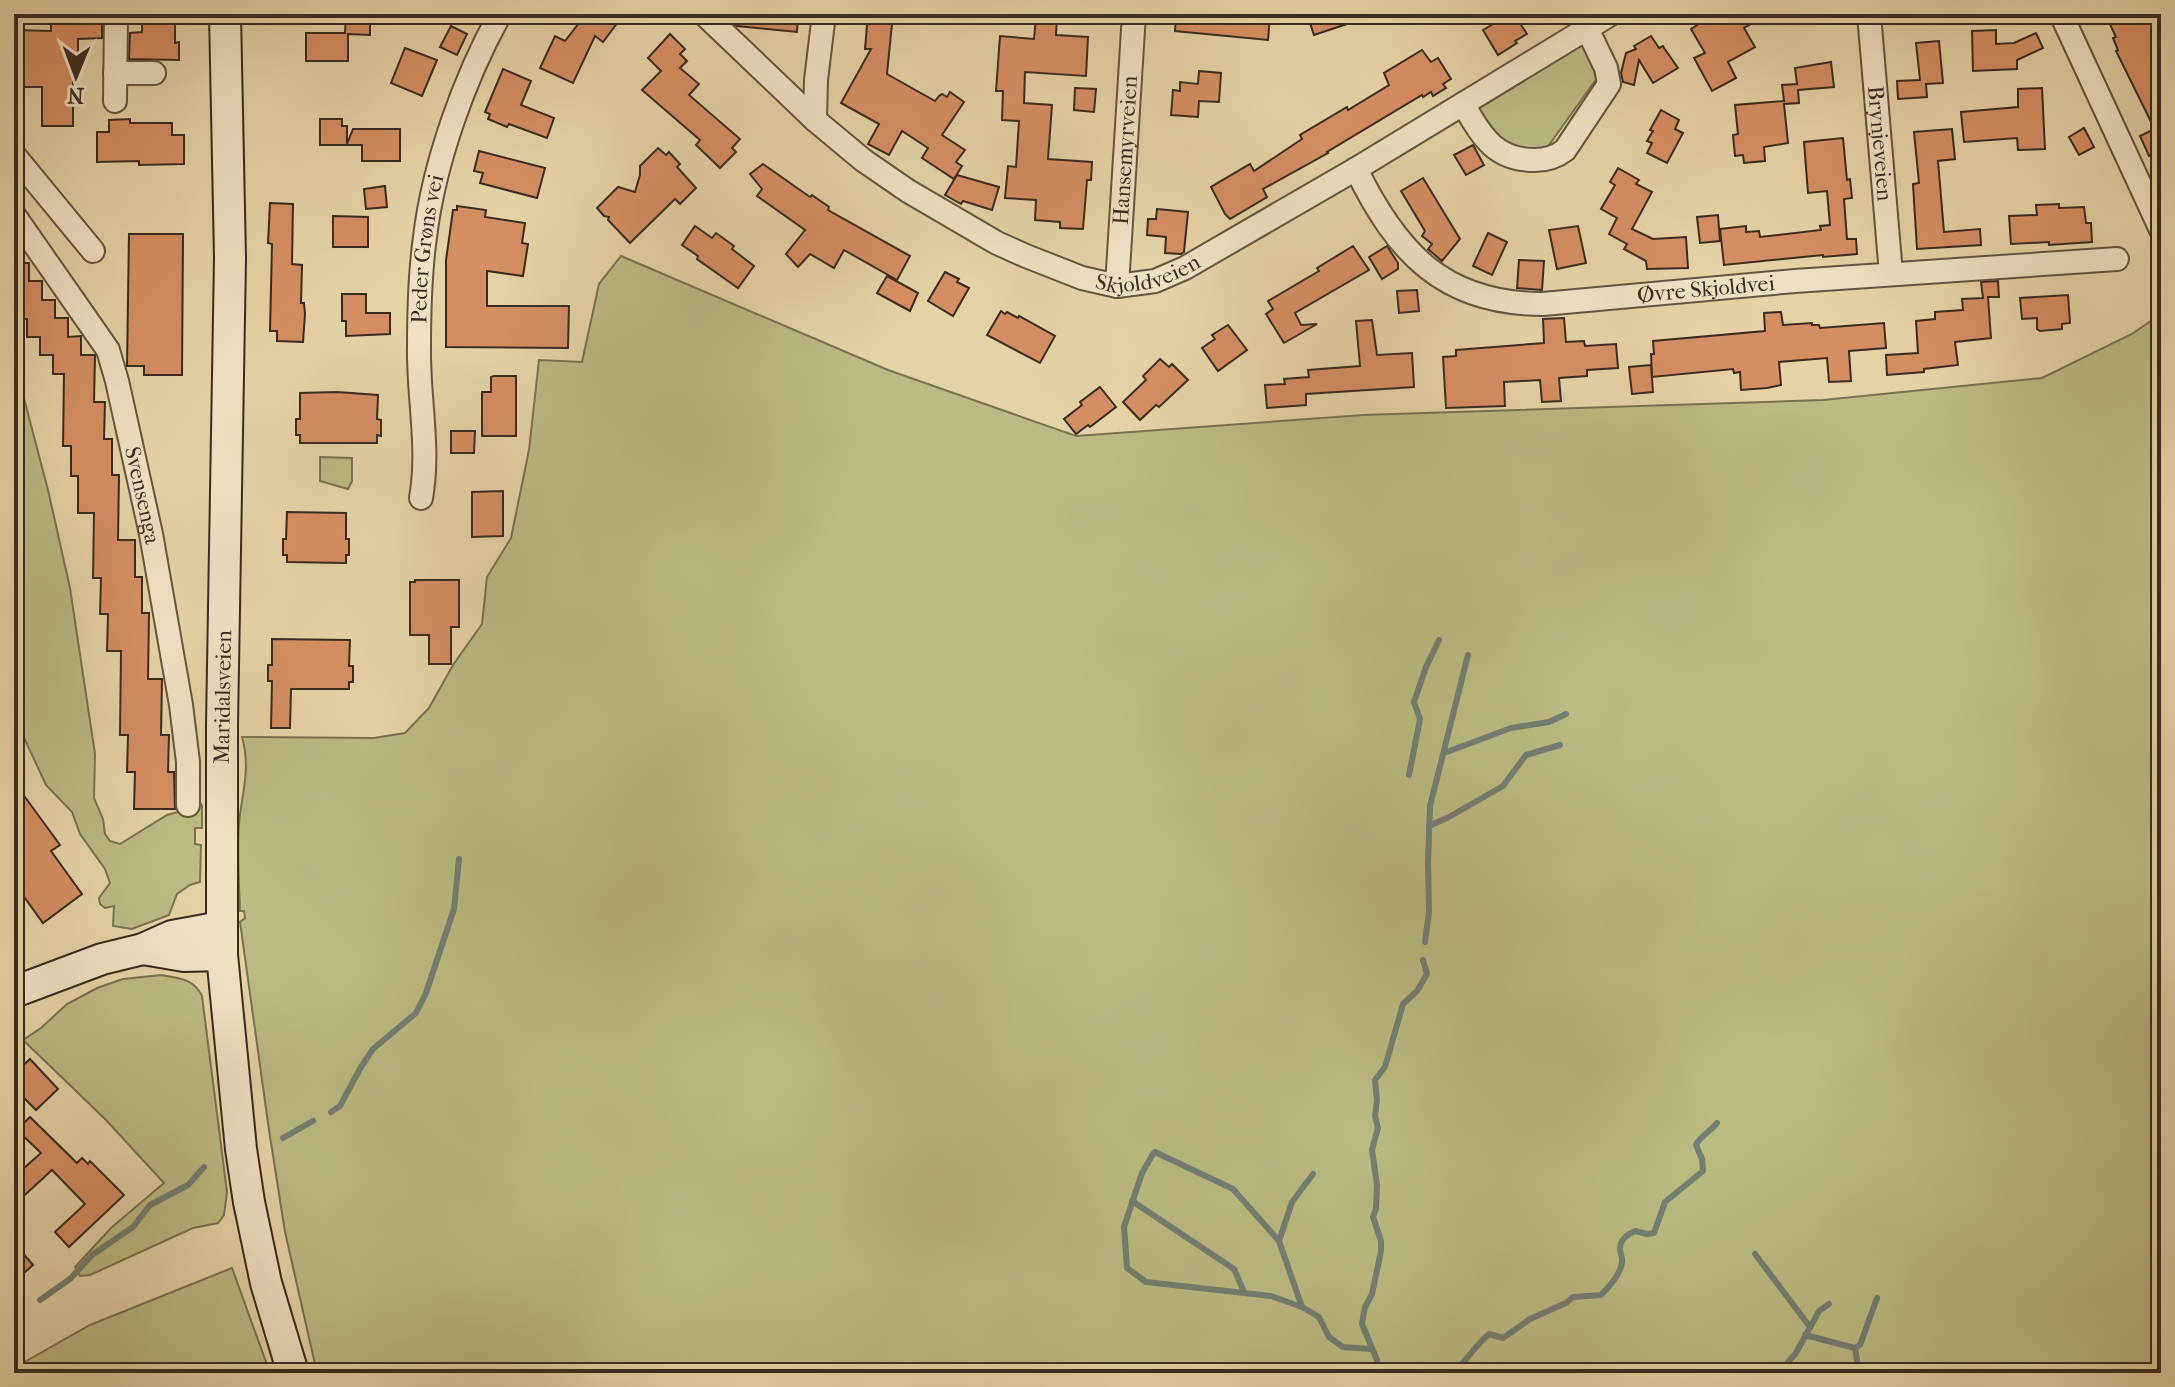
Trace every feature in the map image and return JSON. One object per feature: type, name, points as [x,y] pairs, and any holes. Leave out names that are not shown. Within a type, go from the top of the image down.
[{"type":"main road","name":"Maridalsveien","points":[[225,14],[230,258],[221,941],[249,1202],[266,1283],[293,1373]]},
{"type":"main road","points":[[14,992],[184,933],[221,941]]},
{"type":"street","points":[[115,101],[116,14]]},
{"type":"street","name":"Peder Grøns vei","points":[[421,498],[426,472],[419,348],[425,236],[437,176],[457,109],[472,69],[500,14]]},
{"type":"street","name":"Skjoldveien","points":[[704,14],[815,120],[888,177],[997,243],[1082,278],[1117,286],[1171,275],[1463,104],[1583,21],[1611,14]]},
{"type":"street","points":[[815,120],[824,14]]},
{"type":"street","name":"Hansemyrveien","points":[[1117,286],[1134,14]]},
{"type":"street","name":"Brynjeveien","points":[[1869,14],[1891,274]]},
{"type":"street","points":[[2061,14],[2161,230]]},
{"type":"street","points":[[1463,104],[1480,133],[1500,153],[1526,160],[1558,156],[1609,84],[1606,68],[1583,21]]},
{"type":"street","points":[[115,73],[154,73]]},
{"type":"street","points":[[14,155],[93,251]]},
{"type":"street","name":"Øvre Skjoldvei","points":[[1356,169],[1373,203],[1406,250],[1429,270],[1476,294],[1503,301],[1543,304],[1891,274],[2117,259]]},
{"type":"street","name":"Svensenga","points":[[14,215],[108,350],[151,534],[181,705],[188,762],[188,805]]},
{"type":"green space","points":[[1582,44],[1589,49],[1597,78],[1544,152],[1502,148],[1477,113],[1484,103]]},
{"type":"green space","points":[[621,256],[888,370],[1076,436],[1363,415],[1823,400],[2042,378],[2132,334],[2161,314],[2161,1373],[317,1373],[285,1232],[240,922],[245,918],[244,911],[240,911],[238,856],[246,770],[242,737],[374,738],[405,733],[429,708],[453,665],[482,624],[487,577],[511,538],[529,450],[539,360],[582,362],[599,284]]},
{"type":"green space","points":[[14,374],[21,387],[48,490],[70,588],[95,754],[94,798],[103,819],[105,834],[110,841],[120,844],[192,803],[202,806],[202,828],[195,828],[195,844],[201,845],[200,882],[177,894],[169,915],[132,929],[113,926],[114,906],[105,908],[100,904],[99,898],[110,883],[105,869],[80,834],[72,812],[46,785],[14,716],[14,667],[21,661],[14,651]]},
{"type":"green space","points":[[320,457],[352,458],[352,481],[348,489],[320,481]]},
{"type":"green space","points":[[161,975],[190,983],[202,996],[227,1192],[224,1215],[218,1223],[193,1228],[90,1275],[80,1276],[75,1267],[111,1228],[164,1183],[106,1120],[23,1040],[67,1004],[97,988],[123,979]]},
{"type":"green space","points":[[232,1268],[270,1373],[14,1373],[14,1368],[90,1325]]},
{"type":"building","points":[[51,14],[82,14],[82,22],[102,22],[102,38],[78,39],[78,62],[73,62],[73,126],[42,126],[42,87],[14,87],[14,30],[51,31]]},
{"type":"building","points":[[142,14],[175,14],[175,43],[179,42],[179,60],[129,59],[130,33],[142,32]]},
{"type":"building","points":[[346,14],[370,15],[370,35],[348,34],[348,61],[306,61],[306,33],[345,33]]},
{"type":"building","points":[[586,14],[624,14],[603,42],[595,36],[573,83],[540,68],[555,36],[565,41]]},
{"type":"building","points":[[735,14],[798,14],[797,32],[737,26]]},
{"type":"building","points":[[868,14],[893,14],[887,74],[935,101],[942,94],[947,97],[950,92],[964,102],[942,135],[965,150],[956,162],[962,166],[954,179],[922,158],[928,148],[902,131],[889,155],[868,144],[879,124],[841,103],[871,49],[865,49]]},
{"type":"building","points":[[1176,14],[1267,14],[1270,16],[1268,40],[1175,31]]},
{"type":"building","points":[[1307,14],[1367,14],[1368,17],[1314,35]]},
{"type":"building","points":[[1496,14],[1514,14],[1527,34],[1498,55],[1483,30],[1500,20]]},
{"type":"building","points":[[1714,14],[1769,14],[1744,28],[1755,47],[1728,62],[1736,78],[1712,91],[1694,58],[1705,53],[1691,29]]},
{"type":"building","points":[[2105,14],[2161,14],[2161,142],[2116,51],[2113,38],[2116,37]]},
{"type":"building","points":[[1036,17],[1057,18],[1056,35],[1088,37],[1086,76],[1025,72],[1024,103],[1052,105],[1048,159],[1092,162],[1091,180],[1087,180],[1083,229],[1060,228],[1060,222],[1035,220],[1036,200],[1005,198],[1008,166],[1016,167],[1019,121],[1002,120],[1003,91],[996,91],[1000,36],[1034,39]]},
{"type":"building","points":[[451,26],[467,34],[457,55],[440,47]]},
{"type":"building","points":[[1996,30],[1996,44],[2014,43],[2036,33],[2043,48],[2017,60],[2017,69],[1973,71],[1972,31]]},
{"type":"building","points":[[670,34],[685,49],[680,54],[687,61],[680,68],[699,84],[689,95],[740,139],[732,148],[736,152],[720,168],[696,145],[700,140],[642,90],[661,71],[648,58]]},
{"type":"building","points":[[1651,36],[1659,48],[1663,46],[1678,68],[1653,83],[1639,60],[1634,85],[1623,82],[1621,73],[1626,53]]},
{"type":"building","points":[[1939,41],[1943,83],[1926,84],[1927,97],[1898,99],[1897,81],[1920,80],[1916,43]]},
{"type":"building","points":[[405,48],[437,60],[422,96],[391,83]]},
{"type":"building","points":[[1422,50],[1431,62],[1438,58],[1451,79],[1443,84],[1446,88],[1433,96],[1431,92],[1422,95],[1263,189],[1267,197],[1230,219],[1225,214],[1211,187],[1250,164],[1254,171],[1302,139],[1300,135],[1389,85],[1384,73]]},
{"type":"building","points":[[1831,62],[1834,87],[1798,90],[1799,103],[1784,104],[1788,143],[1764,147],[1765,161],[1744,163],[1743,155],[1735,156],[1733,135],[1738,134],[1735,105],[1784,101],[1782,85],[1797,84],[1795,68]]},
{"type":"building","points":[[503,69],[531,81],[521,105],[554,118],[547,138],[488,119],[490,114],[485,112]]},
{"type":"building","points":[[1199,71],[1221,73],[1219,102],[1199,101],[1198,117],[1171,115],[1173,90],[1180,91],[1180,82],[1198,84]]},
{"type":"building","points":[[1075,88],[1096,89],[1094,112],[1074,110]]},
{"type":"building","points":[[2042,88],[2045,149],[2018,150],[2017,138],[1964,142],[1961,112],[2018,107],[2018,89]]},
{"type":"building","points":[[1661,110],[1679,120],[1675,129],[1683,133],[1667,163],[1647,153],[1652,143],[1647,141],[1653,131],[1650,130]]},
{"type":"building","points":[[130,119],[130,123],[172,123],[172,135],[184,135],[184,164],[97,162],[97,132],[109,132],[109,120]]},
{"type":"building","points":[[320,119],[342,119],[342,126],[347,126],[347,144],[353,129],[400,129],[400,161],[362,161],[362,145],[320,145]]},
{"type":"building","points":[[2084,128],[2094,147],[2079,155],[2069,137]]},
{"type":"building","points":[[1952,129],[1955,159],[1938,161],[1944,232],[1980,229],[1981,245],[1917,249],[1913,184],[1919,183],[1914,132]]},
{"type":"building","points":[[2154,129],[2161,150],[2149,156],[2140,136]]},
{"type":"building","points":[[1843,138],[1852,198],[1844,199],[1847,239],[1856,239],[1857,254],[1724,265],[1720,229],[1746,226],[1746,232],[1759,231],[1760,237],[1821,230],[1820,226],[1830,225],[1827,191],[1808,193],[1804,142]]},
{"type":"building","points":[[1473,145],[1484,165],[1466,175],[1454,155]]},
{"type":"building","points":[[658,148],[666,155],[669,152],[680,164],[677,167],[696,188],[680,204],[675,199],[630,243],[608,220],[609,217],[597,208],[618,187],[635,192],[640,166]]},
{"type":"building","points":[[479,151],[545,168],[537,198],[480,183],[483,173],[474,171]]},
{"type":"building","points":[[763,164],[829,207],[828,210],[910,256],[897,280],[844,250],[834,268],[810,254],[798,267],[786,254],[805,230],[757,196],[762,189],[750,174]]},
{"type":"building","points":[[1618,168],[1639,180],[1636,184],[1652,192],[1632,229],[1653,239],[1686,237],[1688,268],[1647,269],[1646,261],[1624,249],[1627,244],[1609,234],[1617,218],[1601,209],[1615,185],[1610,182]]},
{"type":"building","points":[[957,175],[999,187],[992,210],[963,201],[961,204],[945,195]]},
{"type":"building","points":[[1423,178],[1460,239],[1442,261],[1428,249],[1432,244],[1422,236],[1425,231],[1401,191]]},
{"type":"building","points":[[385,186],[387,207],[366,209],[364,189]]},
{"type":"building","points":[[270,203],[293,204],[292,264],[302,265],[303,342],[277,341],[277,331],[270,331]]},
{"type":"building","points":[[2059,204],[2059,208],[2084,207],[2086,223],[2091,223],[2092,242],[2011,244],[2009,216],[2037,215],[2036,205]]},
{"type":"building","points":[[457,206],[486,210],[485,217],[525,223],[522,243],[528,244],[523,276],[487,271],[487,306],[569,306],[568,348],[446,347],[446,260],[453,210],[457,210]]},
{"type":"building","points":[[1157,209],[1188,212],[1184,252],[1181,254],[1165,253],[1166,237],[1147,235],[1148,219],[1156,219]]},
{"type":"building","points":[[1718,215],[1720,241],[1700,243],[1697,217]]},
{"type":"building","points":[[333,216],[368,217],[368,247],[333,247]]},
{"type":"building","points":[[695,226],[712,238],[716,233],[754,266],[738,288],[682,245]]},
{"type":"building","points":[[1578,226],[1586,263],[1557,269],[1549,230]]},
{"type":"building","points":[[1488,233],[1507,242],[1492,275],[1473,266]]},
{"type":"building","points":[[129,234],[183,234],[182,375],[144,375],[144,366],[127,366]]},
{"type":"building","points":[[1353,246],[1369,270],[1295,313],[1301,325],[1317,324],[1284,343],[1266,314],[1273,309],[1268,301],[1319,271],[1317,268]]},
{"type":"building","points":[[1387,246],[1398,263],[1398,269],[1382,279],[1369,257]]},
{"type":"building","points":[[1519,260],[1544,261],[1542,290],[1517,288]]},
{"type":"building","points":[[14,263],[29,263],[29,281],[42,281],[42,300],[55,300],[55,318],[68,318],[68,337],[81,336],[81,355],[95,355],[94,402],[105,402],[104,439],[112,439],[112,475],[119,475],[118,540],[135,540],[135,577],[142,577],[142,613],[149,613],[148,679],[162,679],[161,735],[169,735],[168,772],[174,772],[175,809],[134,809],[135,772],[127,772],[128,735],[120,735],[121,651],[107,651],[108,614],[100,614],[101,578],[93,578],[94,513],[78,513],[78,476],[71,476],[71,446],[63,446],[64,374],[53,374],[53,355],[40,355],[40,337],[27,337],[27,319],[14,319]]},
{"type":"building","points":[[945,272],[969,288],[953,316],[928,301]]},
{"type":"building","points":[[887,276],[918,293],[910,311],[877,293]]},
{"type":"building","points":[[1998,281],[1999,297],[1988,297],[1991,338],[1955,342],[1958,365],[1887,375],[1886,355],[1918,353],[1916,321],[1935,319],[1935,312],[1963,310],[1962,299],[1983,298],[1981,282]]},
{"type":"building","points":[[1417,290],[1419,311],[1399,313],[1397,291]]},
{"type":"building","points":[[342,294],[366,294],[366,313],[390,313],[390,334],[346,336],[346,321],[342,321]]},
{"type":"building","points":[[2068,295],[2070,323],[2062,324],[2062,329],[2040,331],[2037,329],[2037,318],[2022,319],[2020,298]]},
{"type":"building","points":[[1001,311],[1019,316],[1055,336],[1040,363],[987,335]]},
{"type":"building","points":[[1781,312],[1783,325],[1812,323],[1820,328],[1884,323],[1886,348],[1849,351],[1851,381],[1829,382],[1827,358],[1779,362],[1781,385],[1767,388],[1741,390],[1740,372],[1734,373],[1733,369],[1652,377],[1653,341],[1765,331],[1764,313]]},
{"type":"building","points":[[1564,318],[1566,342],[1584,341],[1585,346],[1616,344],[1618,368],[1587,370],[1587,376],[1559,378],[1561,401],[1542,402],[1540,380],[1504,382],[1505,406],[1446,408],[1443,357],[1456,356],[1456,350],[1544,343],[1543,319]]},
{"type":"building","points":[[1372,320],[1377,355],[1412,353],[1414,387],[1306,394],[1306,405],[1267,408],[1265,385],[1285,384],[1284,379],[1309,377],[1308,370],[1360,366],[1356,321]]},
{"type":"building","points":[[1228,325],[1247,350],[1218,371],[1202,348],[1215,339],[1212,335]]},
{"type":"building","points":[[1160,359],[1169,367],[1172,364],[1188,380],[1140,420],[1123,402],[1146,380],[1143,376]]},
{"type":"building","points":[[1651,365],[1653,392],[1632,394],[1629,367]]},
{"type":"building","points":[[516,376],[516,436],[482,436],[482,392],[491,392],[491,377]]},
{"type":"building","points":[[1100,387],[1116,407],[1076,434],[1064,419]]},
{"type":"building","points":[[300,393],[378,395],[377,419],[381,420],[381,436],[377,435],[377,443],[300,443],[300,435],[296,435],[296,419],[300,419]]},
{"type":"building","points":[[451,431],[475,431],[474,453],[451,453]]},
{"type":"building","points":[[503,491],[503,536],[472,537],[472,492]]},
{"type":"building","points":[[287,512],[346,513],[349,555],[346,555],[346,563],[287,562],[287,555],[283,555],[283,539],[286,539]]},
{"type":"building","points":[[459,580],[459,627],[451,627],[451,664],[429,664],[429,635],[410,635],[410,582]]},
{"type":"building","points":[[272,639],[350,640],[349,666],[353,666],[353,682],[349,682],[349,689],[291,689],[290,728],[271,728],[272,681],[268,681],[268,665],[272,665]]},
{"type":"building","points":[[14,782],[60,845],[51,851],[82,894],[43,923],[14,883]]},
{"type":"building","points":[[30,1059],[58,1089],[36,1110],[14,1088],[14,1074]]},
{"type":"building","points":[[30,1117],[77,1163],[82,1158],[88,1164],[90,1161],[124,1195],[69,1247],[55,1232],[85,1204],[52,1170],[14,1205],[14,1177],[41,1153],[17,1130]]},
{"type":"building","points":[[14,1243],[33,1265],[14,1282]]},
{"type":"waterway","points":[[1409,775],[1420,719],[1414,702],[1439,640]]},
{"type":"waterway","points":[[1425,942],[1429,912],[1430,806],[1468,655]]},
{"type":"waterway","points":[[1444,753],[1511,728],[1549,722],[1566,714]]},
{"type":"waterway","points":[[1429,826],[1503,786],[1526,755],[1560,745]]},
{"type":"waterway","points":[[331,1112],[340,1106],[373,1049],[416,1013],[426,993],[454,909],[459,859]]},
{"type":"waterway","points":[[1378,1373],[1377,1360],[1362,1324],[1381,1251],[1373,1217],[1377,1185],[1372,1150],[1378,1128],[1375,1080],[1385,1067],[1403,1004],[1417,991],[1427,974],[1423,960]]},
{"type":"waterway","points":[[283,1138],[313,1121]]},
{"type":"waterway","points":[[1453,1373],[1489,1334],[1503,1338],[1530,1319],[1573,1297],[1601,1295],[1619,1271],[1623,1240],[1635,1231],[1654,1233],[1665,1202],[1703,1171],[1696,1145],[1717,1123]]},
{"type":"waterway","points":[[1155,1152],[1233,1189],[1279,1241],[1302,1307]]},
{"type":"waterway","points":[[1153,1154],[1142,1173],[1124,1227],[1127,1268],[1146,1282],[1271,1296],[1319,1317],[1329,1337],[1343,1347],[1371,1349]]},
{"type":"waterway","points":[[40,1300],[70,1279],[92,1255],[133,1227],[150,1205],[188,1185],[204,1167]]},
{"type":"waterway","points":[[1279,1241],[1292,1202],[1313,1174]]},
{"type":"waterway","points":[[1132,1201],[1234,1269],[1244,1292]]},
{"type":"waterway","points":[[1755,1254],[1810,1327]]},
{"type":"waterway","points":[[1855,1348],[1860,1345],[1877,1298]]},
{"type":"waterway","points":[[1784,1373],[1783,1368],[1796,1353],[1819,1311],[1829,1304]]},
{"type":"waterway","points":[[1805,1335],[1855,1348]]},
{"type":"waterway","points":[[1855,1348],[1859,1373]]}]
